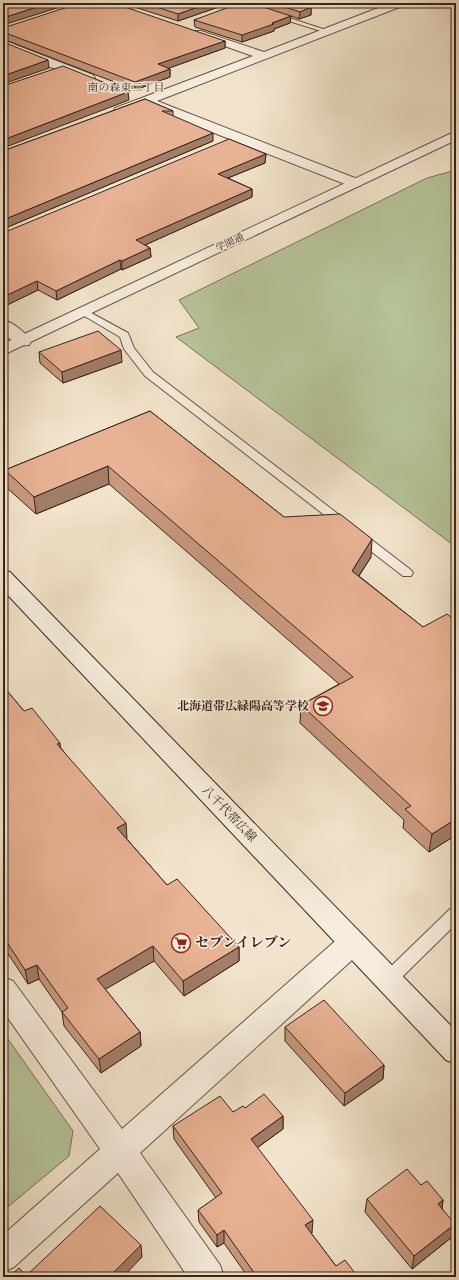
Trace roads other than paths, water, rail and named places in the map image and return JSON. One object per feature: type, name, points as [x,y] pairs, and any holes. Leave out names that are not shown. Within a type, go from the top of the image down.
[{"type":"street","points":[[111,115],[262,55],[401,3]]},
{"type":"street","points":[[186,29],[262,55]]},
{"type":"street","points":[[3,44],[102,83]]},
{"type":"street","points":[[44,75],[65,68]]},
{"type":"street","points":[[132,95],[355,183]]},
{"type":"street","name":"学園通","points":[[3,350],[456,135]]},
{"type":"street","points":[[216,146],[238,136]]},
{"type":"street","points":[[3,325],[22,341]]},
{"type":"street","name":"八千代帯広線","points":[[3,577],[456,1051]]},
{"type":"street","points":[[3,1256],[121,1152],[352,943]]},
{"type":"street","points":[[3,989],[121,1152],[208,1277]]},
{"type":"lane","points":[[270,13],[326,31]]},
{"type":"lane","points":[[84,312],[124,335],[130,349],[149,374],[407,573]]},
{"type":"lane","points":[[388,980],[456,914]]},
{"type":"place","name":"北海道帯広緑陽高等学校","points":[[323,706]]},
{"type":"place","name":"セブンイレブン","points":[[181,943]]},
{"type":"district","name":"南の森東二丁目","points":[[126,88]]}]
